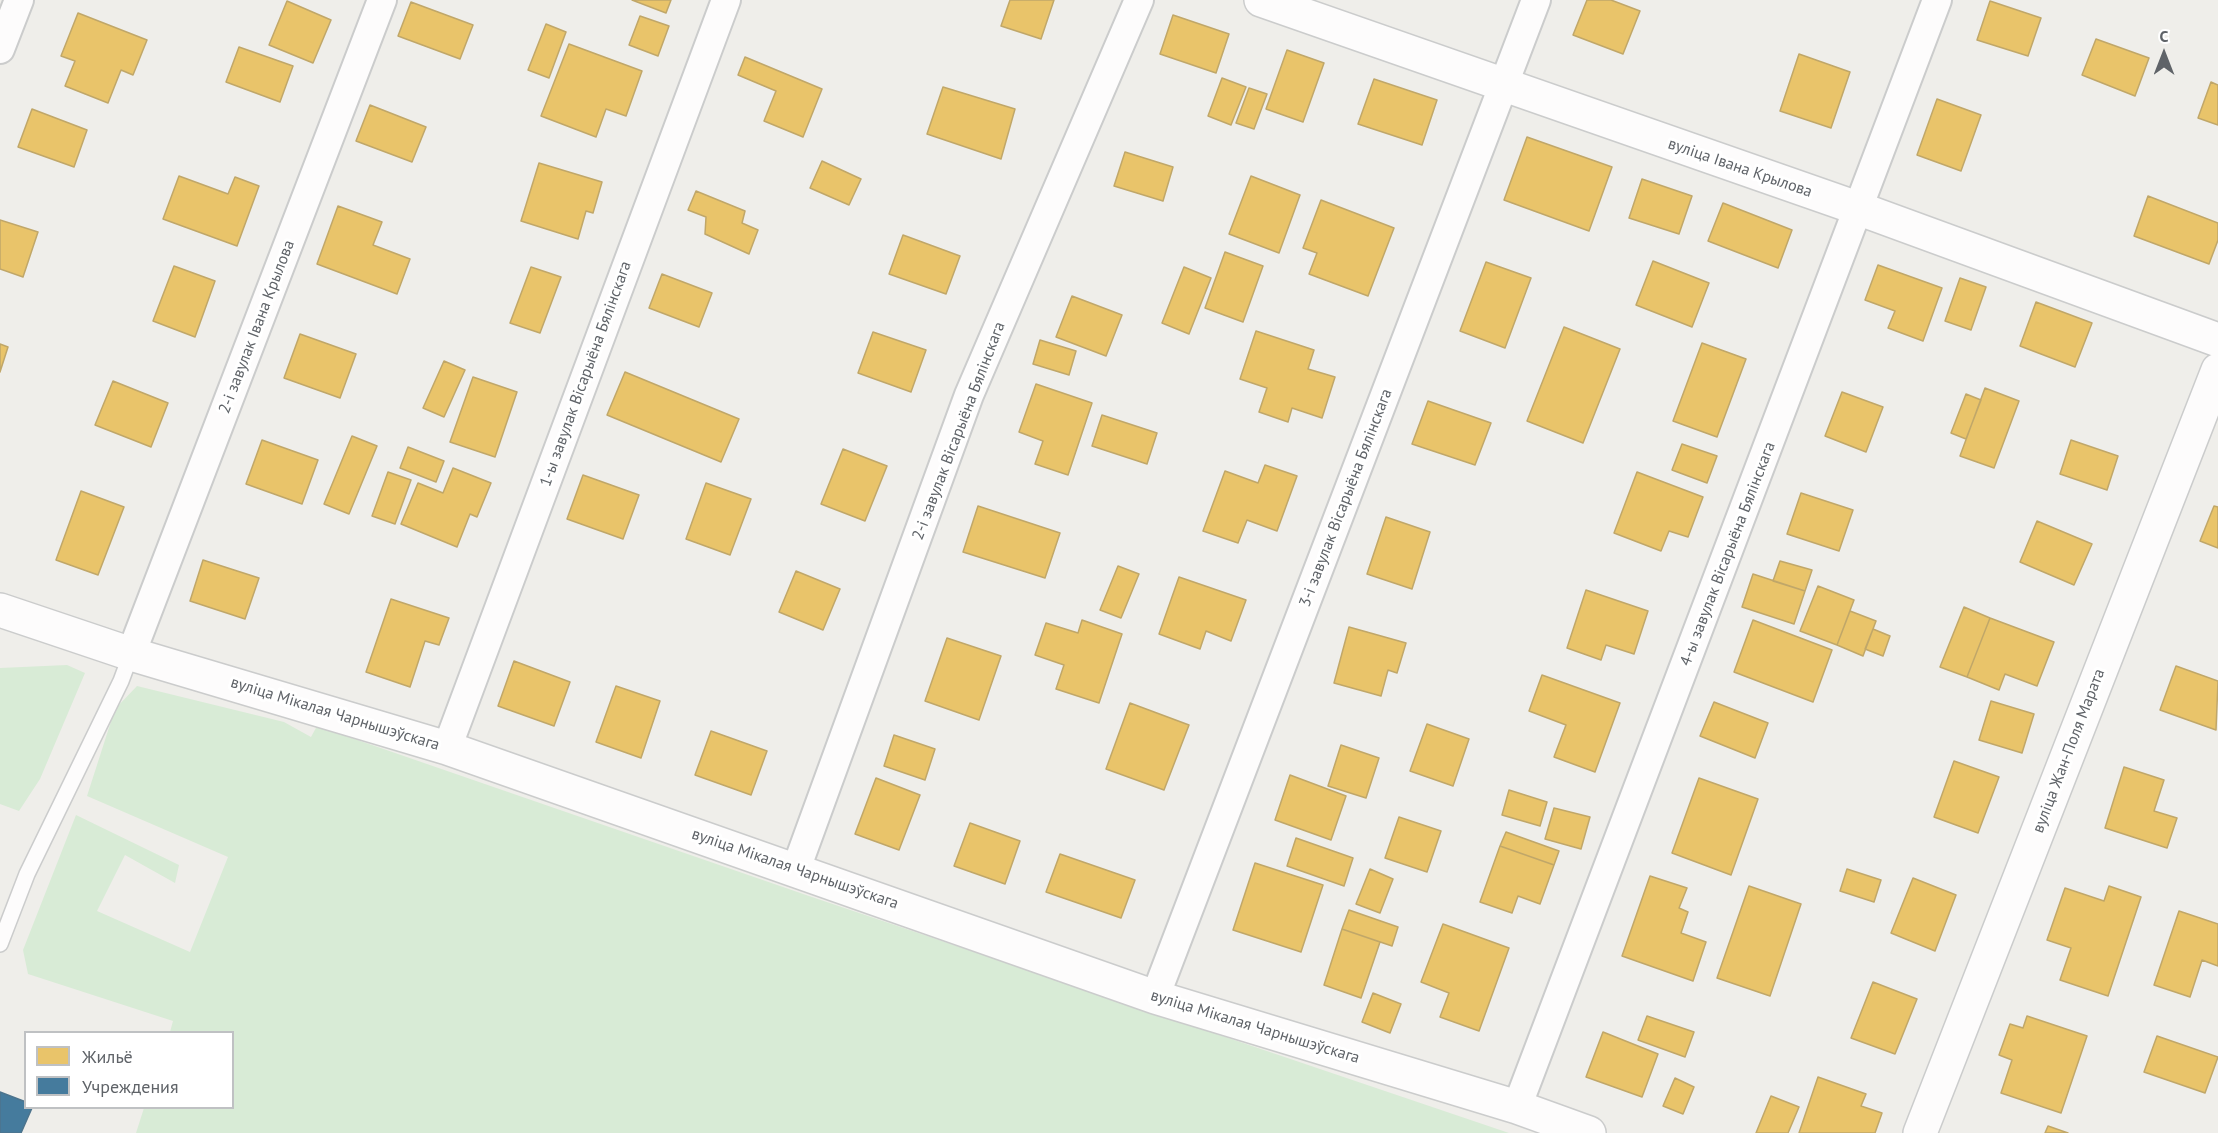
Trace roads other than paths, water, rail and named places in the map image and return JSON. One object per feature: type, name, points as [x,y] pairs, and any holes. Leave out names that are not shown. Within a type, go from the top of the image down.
[{"type":"street","points":[[0,49],[19,0]]},
{"type":"street","name":"2-і завулак Івана Крылова","points":[[131,654],[382,0]]},
{"type":"street","name":"1-ы завулак Вісарыёна Бялінскага","points":[[447,748],[726,0]]},
{"type":"street","name":"2-і завулак Вісарыёна Бялінскага","points":[[796,869],[969,395],[1139,0]]},
{"type":"street","name":"вуліца Івана Крылова","points":[[1261,0],[1860,209],[2218,340]]},
{"type":"street","name":"3-і завулак Вісарыёна Бялінскага","points":[[1155,997],[1536,0]]},
{"type":"street","name":"4-ы завулак Вісарыёна Бялінскага","points":[[1517,1107],[1860,209],[1937,0]]},
{"type":"street","name":"вуліца Жан-Поля Марата","points":[[1920,1133],[2218,370]]},
{"type":"street","name":"вуліца Мікалая Чарнышэўскага","points":[[0,610],[131,654],[447,748],[1155,997],[1517,1107],[1589,1133]]},
{"type":"lane","points":[[0,944],[27,874],[121,681],[131,654]]}]
